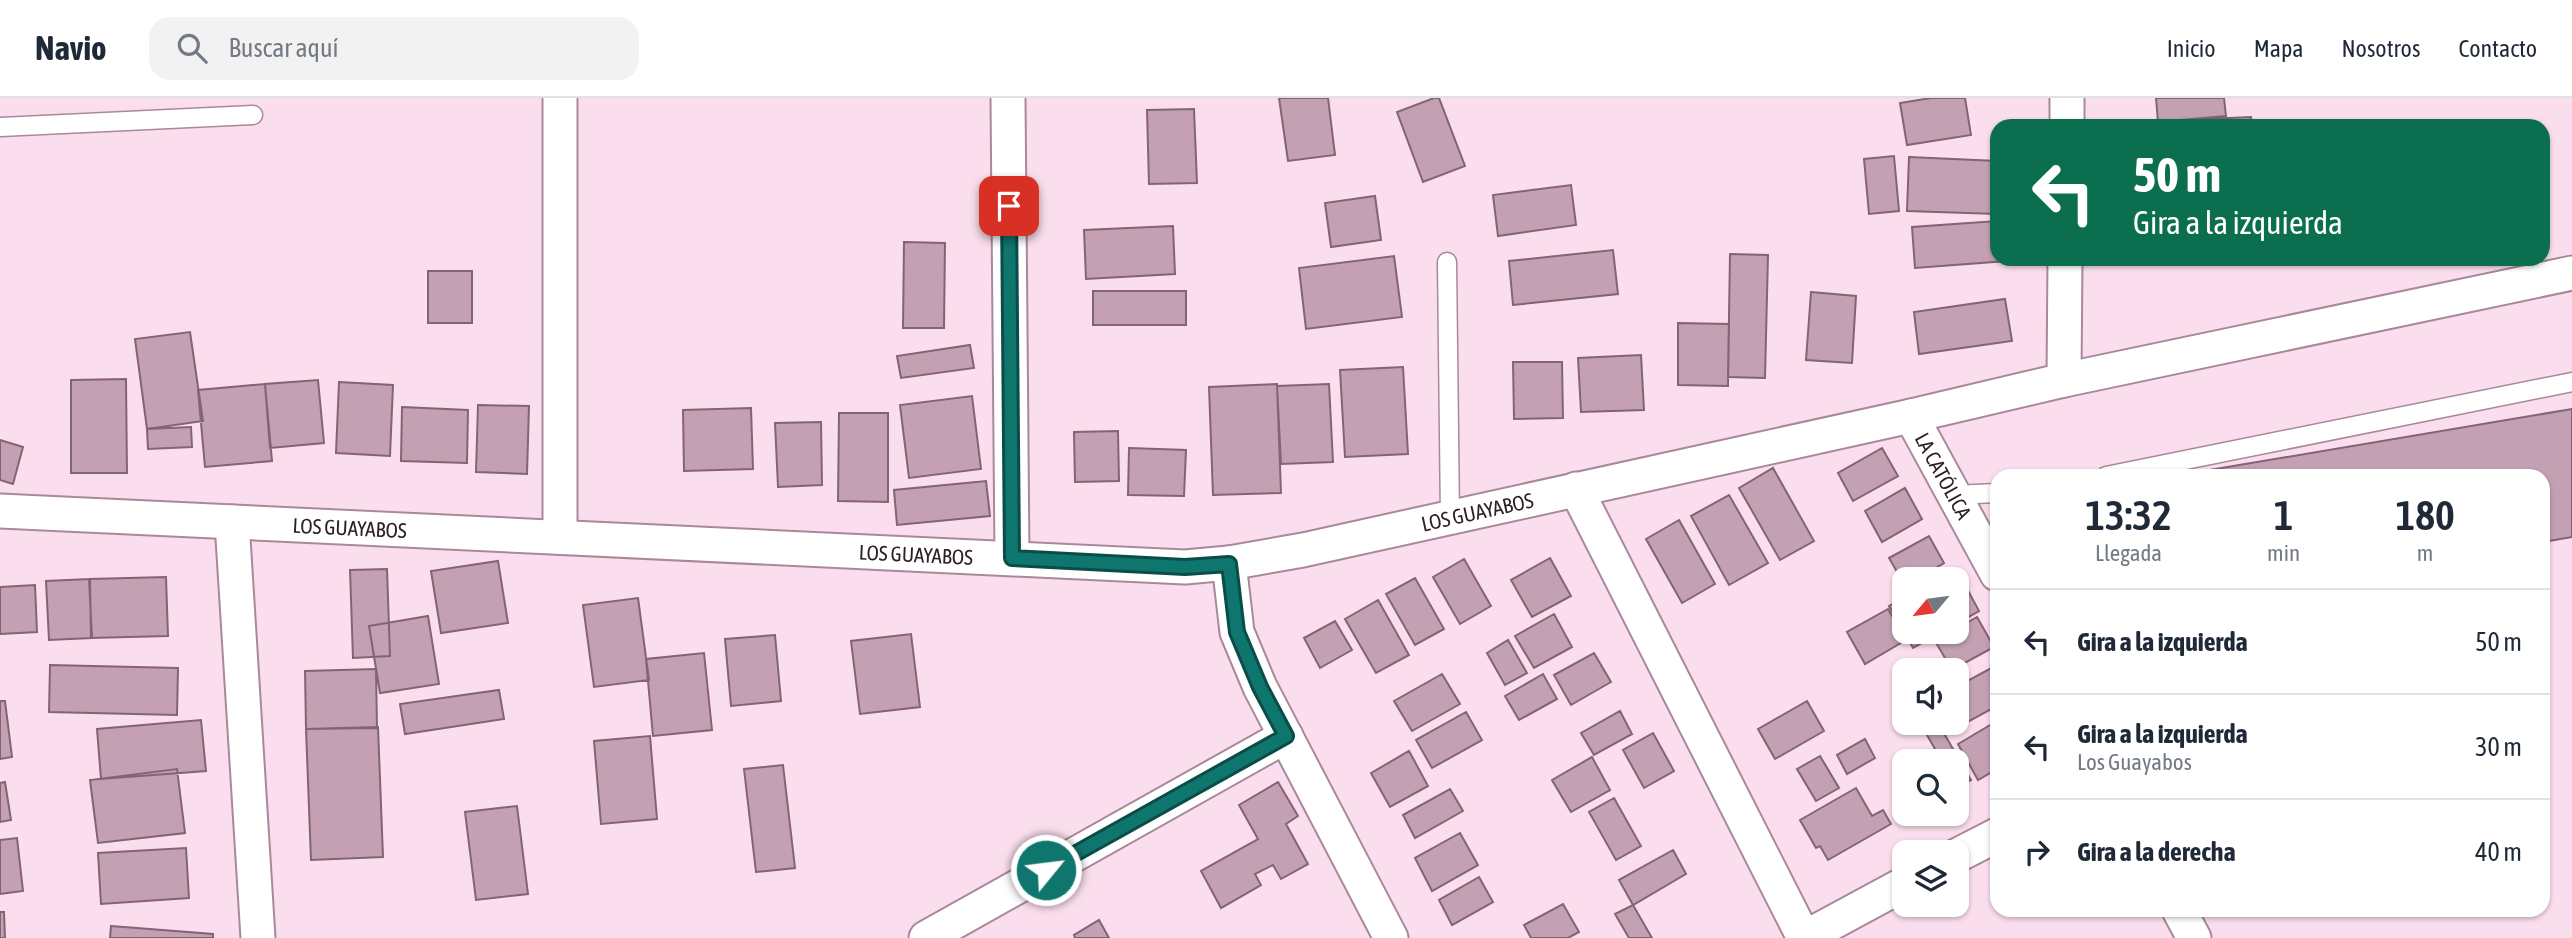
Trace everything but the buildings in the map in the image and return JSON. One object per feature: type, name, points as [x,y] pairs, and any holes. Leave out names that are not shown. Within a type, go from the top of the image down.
[{"type":"street","points":[[560,98],[560,537]]},
{"type":"street","points":[[1008,98],[1012,558]]},
{"type":"street","points":[[2067,98],[2067,119]]},
{"type":"street","points":[[2064,380],[2065,266]]},
{"type":"street","name":"LOS GUAYABOS","points":[[0,510],[1185,567],[1229,564],[1303,551],[2064,380],[2572,273]]},
{"type":"street","name":"LA CATÓLICA","points":[[1911,416],[1990,561]]},
{"type":"street","points":[[1576,489],[1804,938],[1892,890]]},
{"type":"street","points":[[232,522],[258,938]]},
{"type":"street","points":[[1229,564],[1237,632],[1260,687],[1391,938]]},
{"type":"street","points":[[926,938],[1286,736]]},
{"type":"street","points":[[1969,849],[1990,839]]},
{"type":"street","points":[[2183,917],[2194,938]]},
{"type":"lane","points":[[0,127],[253,115]]},
{"type":"lane","points":[[1447,262],[1450,518]]},
{"type":"lane","points":[[2141,469],[2572,382]]},
{"type":"lane","points":[[1954,495],[1990,493]]},
{"type":"route","points":[[1009,206],[1012,558],[1185,567],[1229,564],[1237,632],[1260,687],[1286,736],[1046,870]]}]
